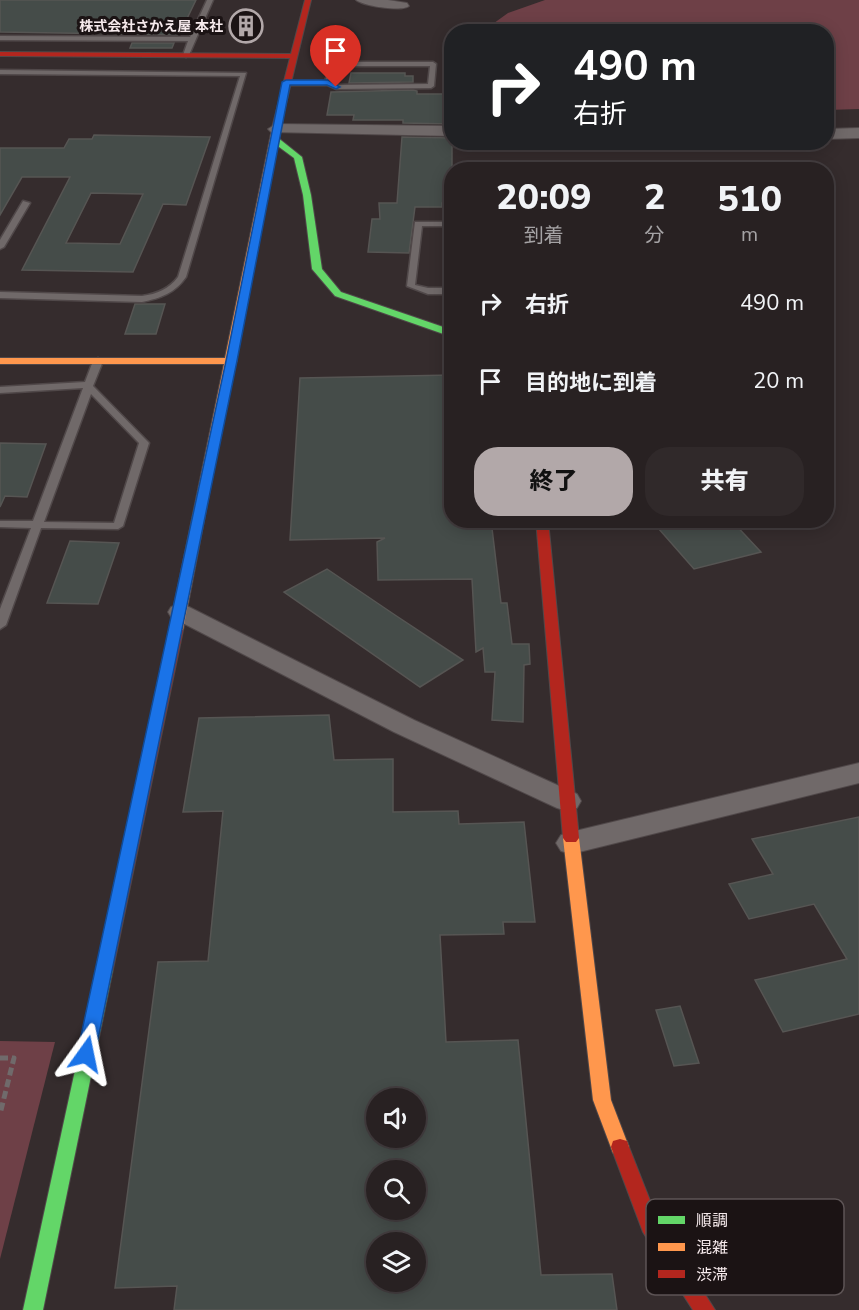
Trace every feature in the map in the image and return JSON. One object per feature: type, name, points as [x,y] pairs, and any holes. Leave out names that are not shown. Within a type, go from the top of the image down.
[{"type":"street","points":[[33,1310],[232,361],[275,134],[292,56],[308,0]]},
{"type":"street","points":[[362,0],[403,6]]},
{"type":"street","points":[[0,54],[292,56]]},
{"type":"street","points":[[275,134],[444,131]]},
{"type":"street","points":[[275,134],[298,157],[307,195],[317,269],[338,294],[444,331]]},
{"type":"street","points":[[834,134],[859,134]]},
{"type":"street","points":[[0,360],[232,361]]},
{"type":"street","points":[[543,528],[571,843],[602,1100],[646,1216]]},
{"type":"street","points":[[180,612],[404,726],[567,801]]},
{"type":"street","points":[[571,843],[859,773]]},
{"type":"street","points":[[695,1295],[705,1310]]},
{"type":"lane","points":[[186,55],[210,0]]},
{"type":"lane","points":[[0,38],[192,39]]},
{"type":"lane","points":[[286,82],[328,82],[336,87],[431,86],[433,64],[334,64],[328,82]]},
{"type":"lane","points":[[0,72],[244,74],[182,277],[177,285],[168,292],[142,299],[0,295]]},
{"type":"lane","points":[[0,246],[26,203]]},
{"type":"lane","points":[[444,224],[418,224],[411,286],[428,291],[444,291]]},
{"type":"lane","points":[[0,625],[98,361]]},
{"type":"lane","points":[[0,390],[87,386],[144,443],[118,526],[0,524]]},
{"type":"path","points":[[0,1058],[14,1058],[0,1113]]},
{"type":"shaded area","points":[[545,0],[859,0],[859,109],[834,110],[834,24],[493,24],[508,13]]},
{"type":"shaded area","points":[[0,1041],[55,1042],[0,1259]]},
{"type":"building","points":[[0,0],[196,0],[179,35],[0,32]]},
{"type":"building","points":[[132,43],[174,43],[172,48],[130,48]]},
{"type":"building","points":[[351,73],[405,73],[405,76],[413,76],[413,82],[349,83]]},
{"type":"building","points":[[413,90],[417,91],[417,94],[444,94],[444,124],[403,123],[403,120],[353,120],[354,115],[327,115],[331,92]]},
{"type":"building","points":[[94,135],[210,137],[186,205],[163,204],[133,272],[22,270],[70,177],[22,177],[0,215],[0,148],[64,148],[69,139],[92,139]],"holes":[[[91,193],[143,194],[120,244],[66,243]]]},
{"type":"building","points":[[402,137],[444,138],[444,150],[452,150],[452,162],[444,162],[444,203],[442,207],[415,207],[409,253],[368,252],[372,219],[380,219],[379,203],[397,203]]},
{"type":"building","points":[[135,304],[165,304],[156,334],[125,334]]},
{"type":"building","points":[[444,375],[444,528],[492,528],[501,603],[507,603],[512,644],[529,644],[530,664],[524,665],[523,722],[492,720],[495,672],[485,672],[483,648],[476,652],[472,579],[378,580],[377,542],[385,538],[290,540],[300,378]]},
{"type":"building","points":[[0,443],[46,444],[27,497],[5,496],[0,507]]},
{"type":"building","points":[[658,528],[738,528],[761,552],[694,569]]},
{"type":"building","points":[[70,541],[119,543],[98,604],[47,603]]},
{"type":"building","points":[[327,569],[463,660],[420,687],[284,592]]},
{"type":"building","points":[[329,715],[334,760],[393,759],[393,812],[458,811],[459,824],[524,822],[535,922],[503,922],[504,934],[440,935],[446,1042],[518,1040],[541,1275],[612,1274],[617,1310],[174,1310],[177,1286],[115,1288],[158,962],[208,961],[223,811],[183,812],[199,718]]},
{"type":"building","points":[[859,817],[859,1014],[783,1032],[755,980],[847,959],[814,904],[749,919],[729,884],[773,874],[752,839]]},
{"type":"building","points":[[680,1006],[699,1063],[674,1066],[656,1010]]},
{"type":"traffic: fast","points":[[274,139],[298,157],[307,195],[317,269],[338,294],[444,331]]},
{"type":"traffic: fast","points":[[33,1310],[105,969]]},
{"type":"traffic: slow","points":[[176,630],[277,124]]},
{"type":"traffic: slow","points":[[0,361],[232,361]]},
{"type":"traffic: slow","points":[[571,838],[602,1100],[620,1147]]},
{"type":"traffic: jam","points":[[277,124],[308,0]]},
{"type":"traffic: jam","points":[[0,54],[292,56]]},
{"type":"traffic: jam","points":[[543,528],[571,838]]},
{"type":"traffic: jam","points":[[105,969],[176,630]]},
{"type":"traffic: jam","points":[[620,1147],[646,1215]]},
{"type":"traffic: jam","points":[[695,1295],[705,1310]]},
{"type":"place","name":"株式会社さかえ屋 本社","points":[[246,26]]},
{"type":"route","points":[[86,1054],[232,361],[273,139],[286,82],[328,82],[336,87]]}]
